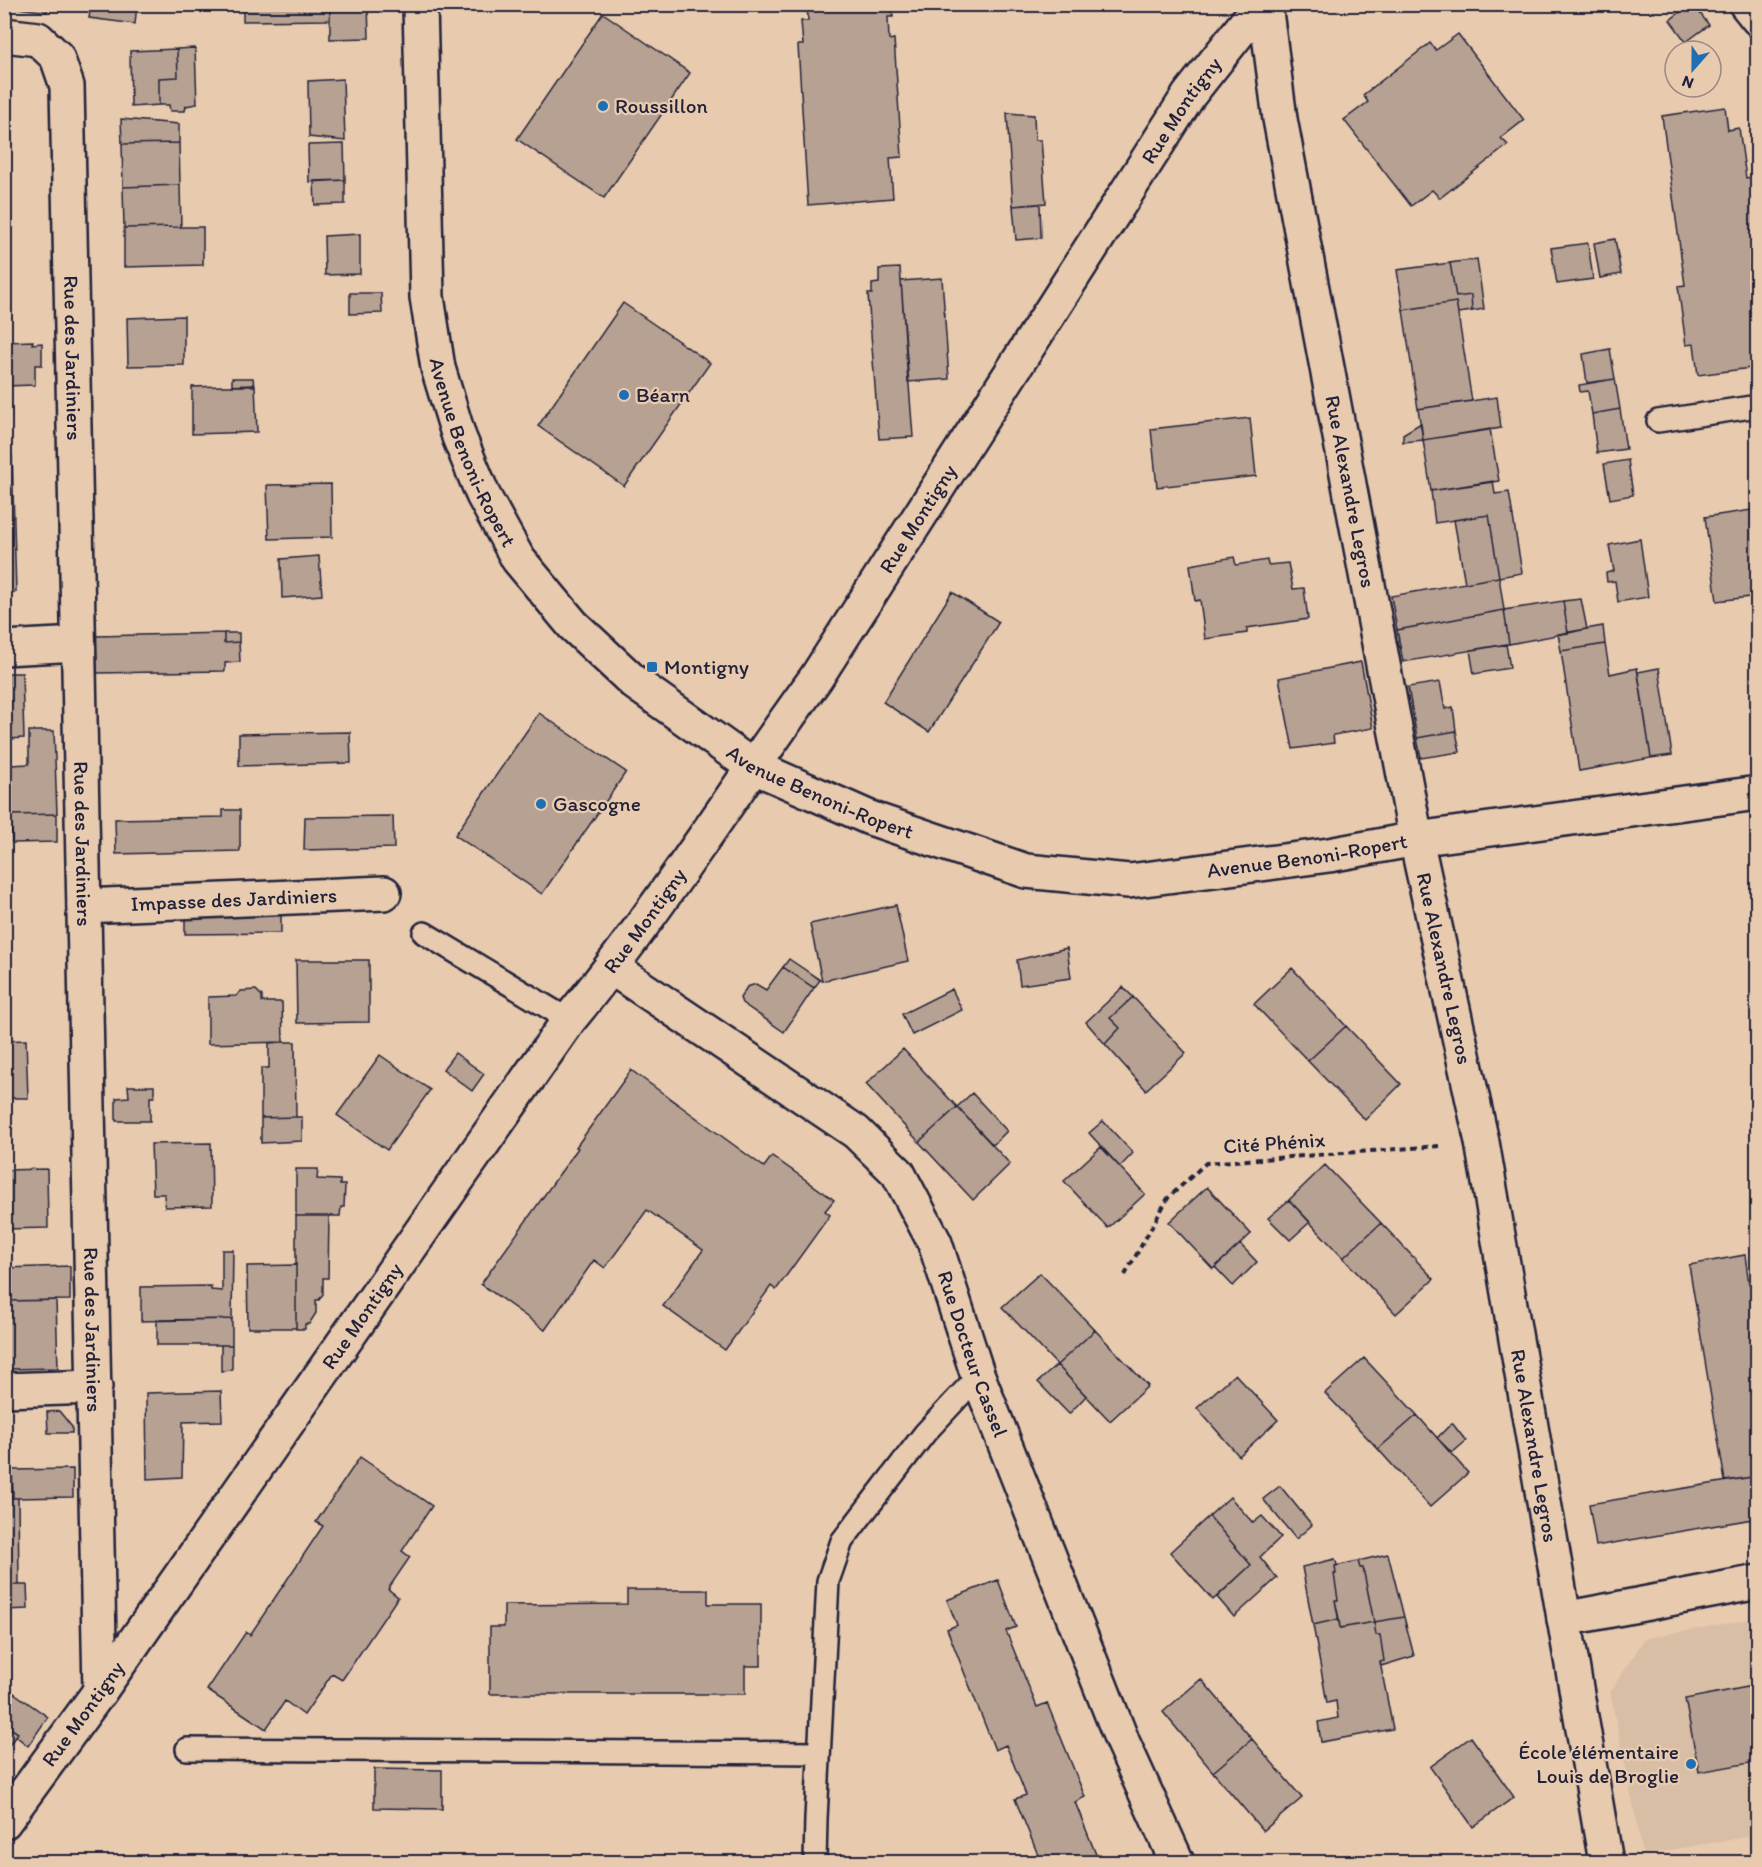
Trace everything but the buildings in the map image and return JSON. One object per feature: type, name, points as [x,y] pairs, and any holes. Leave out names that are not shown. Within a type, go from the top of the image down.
[{"type":"street","name":"Avenue Benoni-Ropert","points":[[420,4],[427,297],[438,368],[459,437],[483,495],[518,559],[573,625],[635,683],[752,765],[870,818],[1026,871],[1129,880],[1329,855],[1416,839],[1758,793]]},
{"type":"street","name":"Rue Montigny","points":[[4,1822],[100,1691],[569,1020],[612,968],[752,765],[816,678],[1189,95],[1263,4]]},
{"type":"street","name":"Rue Alexandre Legros","points":[[1263,4],[1280,118],[1416,839],[1482,1142],[1606,1863]]},
{"type":"street","points":[[1746,4],[1758,19]]},
{"type":"street","name":"Rue des Jardiniers","points":[[4,35],[38,39],[57,57],[67,86],[100,1691]]},
{"type":"street","points":[[4,648],[78,644]]},
{"type":"street","name":"Impasse des Jardiniers","points":[[84,906],[384,893]]},
{"type":"street","name":"Rue Docteur Cassel","points":[[612,968],[856,1132],[897,1173],[935,1243],[978,1376],[1123,1743],[1177,1863]]},
{"type":"street","points":[[4,1390],[95,1387]]},
{"type":"street","points":[[1564,1619],[1758,1582]]},
{"type":"lane","points":[[1658,421],[1758,406]]},
{"type":"lane","points":[[424,933],[569,1020]]},
{"type":"lane","points":[[815,1863],[828,1581],[842,1541],[926,1433],[978,1376]]},
{"type":"lane","points":[[187,1749],[819,1753]]},
{"type":"path","name":"Cité Phénix","points":[[1125,1275],[1168,1198],[1206,1163],[1482,1142]]},
{"type":"shaded area","name":"École élémentaire Louis de Broglie","points":[[1757,1618],[1757,1835],[1643,1855],[1610,1692],[1645,1638]]},
{"type":"place","name":"Roussillon","points":[[603,106]]},
{"type":"place","name":"Béarn","points":[[624,395]]},
{"type":"place","name":"Montigny","points":[[652,667]]},
{"type":"place","name":"Gascogne","points":[[541,804]]},
{"type":"place","name":"École élémentaire Louis de Broglie","points":[[1691,1764]]}]
